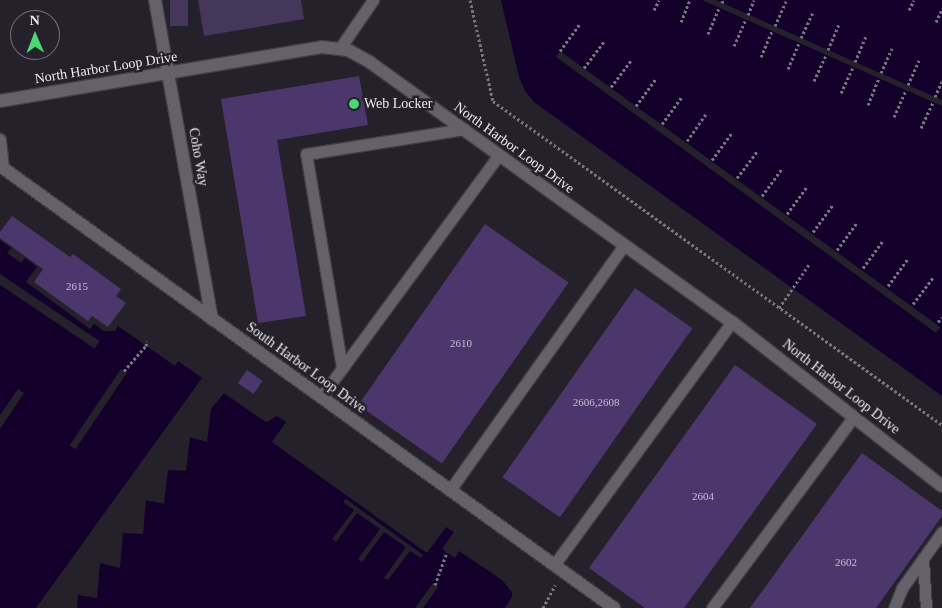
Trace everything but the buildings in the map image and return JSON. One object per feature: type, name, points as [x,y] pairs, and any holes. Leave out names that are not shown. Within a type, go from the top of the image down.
[{"type":"street","name":"Coho Way","points":[[155,0],[212,319]]},
{"type":"street","name":"North Harbor Loop Drive","points":[[0,101],[322,47],[340,48],[371,63],[732,322],[942,486]]},
{"type":"street","name":"South Harbor Loop Drive","points":[[0,140],[3,168],[614,608]]},
{"type":"lane","points":[[340,48],[373,0]]},
{"type":"lane","points":[[342,368],[306,154],[464,129]]},
{"type":"lane","points":[[321,397],[499,155]]},
{"type":"lane","points":[[450,490],[624,245]]},
{"type":"lane","points":[[559,568],[732,322]]},
{"type":"lane","points":[[712,608],[854,416]]},
{"type":"lane","points":[[894,608],[902,588],[942,532]]},
{"type":"lane","points":[[923,559],[926,608]]},
{"type":"path","points":[[470,0],[493,101],[942,425]]},
{"type":"path","points":[[654,10],[659,0]]},
{"type":"path","points":[[681,22],[690,0]]},
{"type":"path","points":[[748,14],[754,0]]},
{"type":"path","points":[[775,26],[786,0]]},
{"type":"path","points":[[910,10],[914,0]]},
{"type":"path","points":[[708,34],[719,8]]},
{"type":"path","points":[[936,22],[942,9]]},
{"type":"path","points":[[801,38],[813,12]]},
{"type":"path","points":[[734,46],[746,19]]},
{"type":"path","points":[[560,51],[580,24]]},
{"type":"path","points":[[828,50],[840,24]]},
{"type":"path","points":[[761,57],[772,31]]},
{"type":"path","points":[[855,62],[866,36]]},
{"type":"path","points":[[584,68],[604,41]]},
{"type":"path","points":[[788,69],[799,43]]},
{"type":"path","points":[[881,74],[892,48]]},
{"type":"path","points":[[814,81],[826,55]]},
{"type":"path","points":[[611,88],[631,60]]},
{"type":"path","points":[[908,85],[919,60]]},
{"type":"path","points":[[841,93],[853,67]]},
{"type":"path","points":[[636,106],[656,78]]},
{"type":"path","points":[[868,105],[879,78]]},
{"type":"path","points":[[935,97],[942,81]]},
{"type":"path","points":[[894,116],[906,90]]},
{"type":"path","points":[[662,124],[682,96]]},
{"type":"path","points":[[921,128],[933,102]]},
{"type":"path","points":[[686,141],[706,114]]},
{"type":"path","points":[[712,160],[732,132]]},
{"type":"path","points":[[737,178],[757,150]]},
{"type":"path","points":[[762,196],[782,168]]},
{"type":"path","points":[[787,214],[807,186]]},
{"type":"path","points":[[813,232],[833,204]]},
{"type":"path","points":[[837,250],[857,222]]},
{"type":"path","points":[[863,268],[883,240]]},
{"type":"path","points":[[888,286],[908,258]]},
{"type":"path","points":[[779,308],[810,264]]},
{"type":"path","points":[[914,304],[934,277]]},
{"type":"path","points":[[938,322],[942,317]]},
{"type":"path","points":[[124,371],[146,346],[146,341]]},
{"type":"path","points":[[435,585],[447,552]]},
{"type":"path","points":[[543,608],[559,568]]},
{"type":"shaded area","points":[[170,0],[188,0],[188,26],[170,26]]},
{"type":"shaded area","points":[[198,0],[301,0],[304,19],[204,36]]},
{"type":"shaded area","points":[[501,0],[942,0],[942,396],[534,102],[525,91],[519,77]]},
{"type":"shaded area","points":[[0,240],[11,248],[7,253],[21,263],[25,258],[37,267],[26,282],[90,329],[94,324],[104,331],[115,331],[118,326],[175,366],[178,361],[261,419],[267,422],[277,416],[286,422],[272,442],[427,553],[446,527],[454,532],[442,549],[455,558],[459,551],[502,580],[512,592],[512,597],[505,608],[0,608]]},
{"type":"pier","points":[[702,0],[716,0],[942,100],[942,106]]},
{"type":"pier","points":[[560,51],[940,327],[936,333],[556,57]]},
{"type":"pier","points":[[0,274],[99,341],[94,349],[0,285]]},
{"type":"pier","points":[[121,369],[127,373],[75,449],[70,445]]},
{"type":"pier","points":[[202,378],[224,393],[211,409],[207,442],[190,437],[186,471],[168,470],[164,504],[146,500],[143,534],[123,533],[120,568],[100,563],[97,598],[78,595],[77,608],[36,608]]},
{"type":"pier","points":[[18,389],[24,393],[0,429],[0,415]]},
{"type":"pier","points":[[346,499],[423,555],[421,558],[410,551],[388,580],[384,578],[406,547],[384,532],[362,562],[358,559],[380,529],[357,513],[336,542],[332,539],[354,510],[343,502]]},
{"type":"pier","points":[[433,583],[438,587],[423,608],[415,608]]},
{"type":"place","name":"Web Locker","points":[[354,104]]}]
